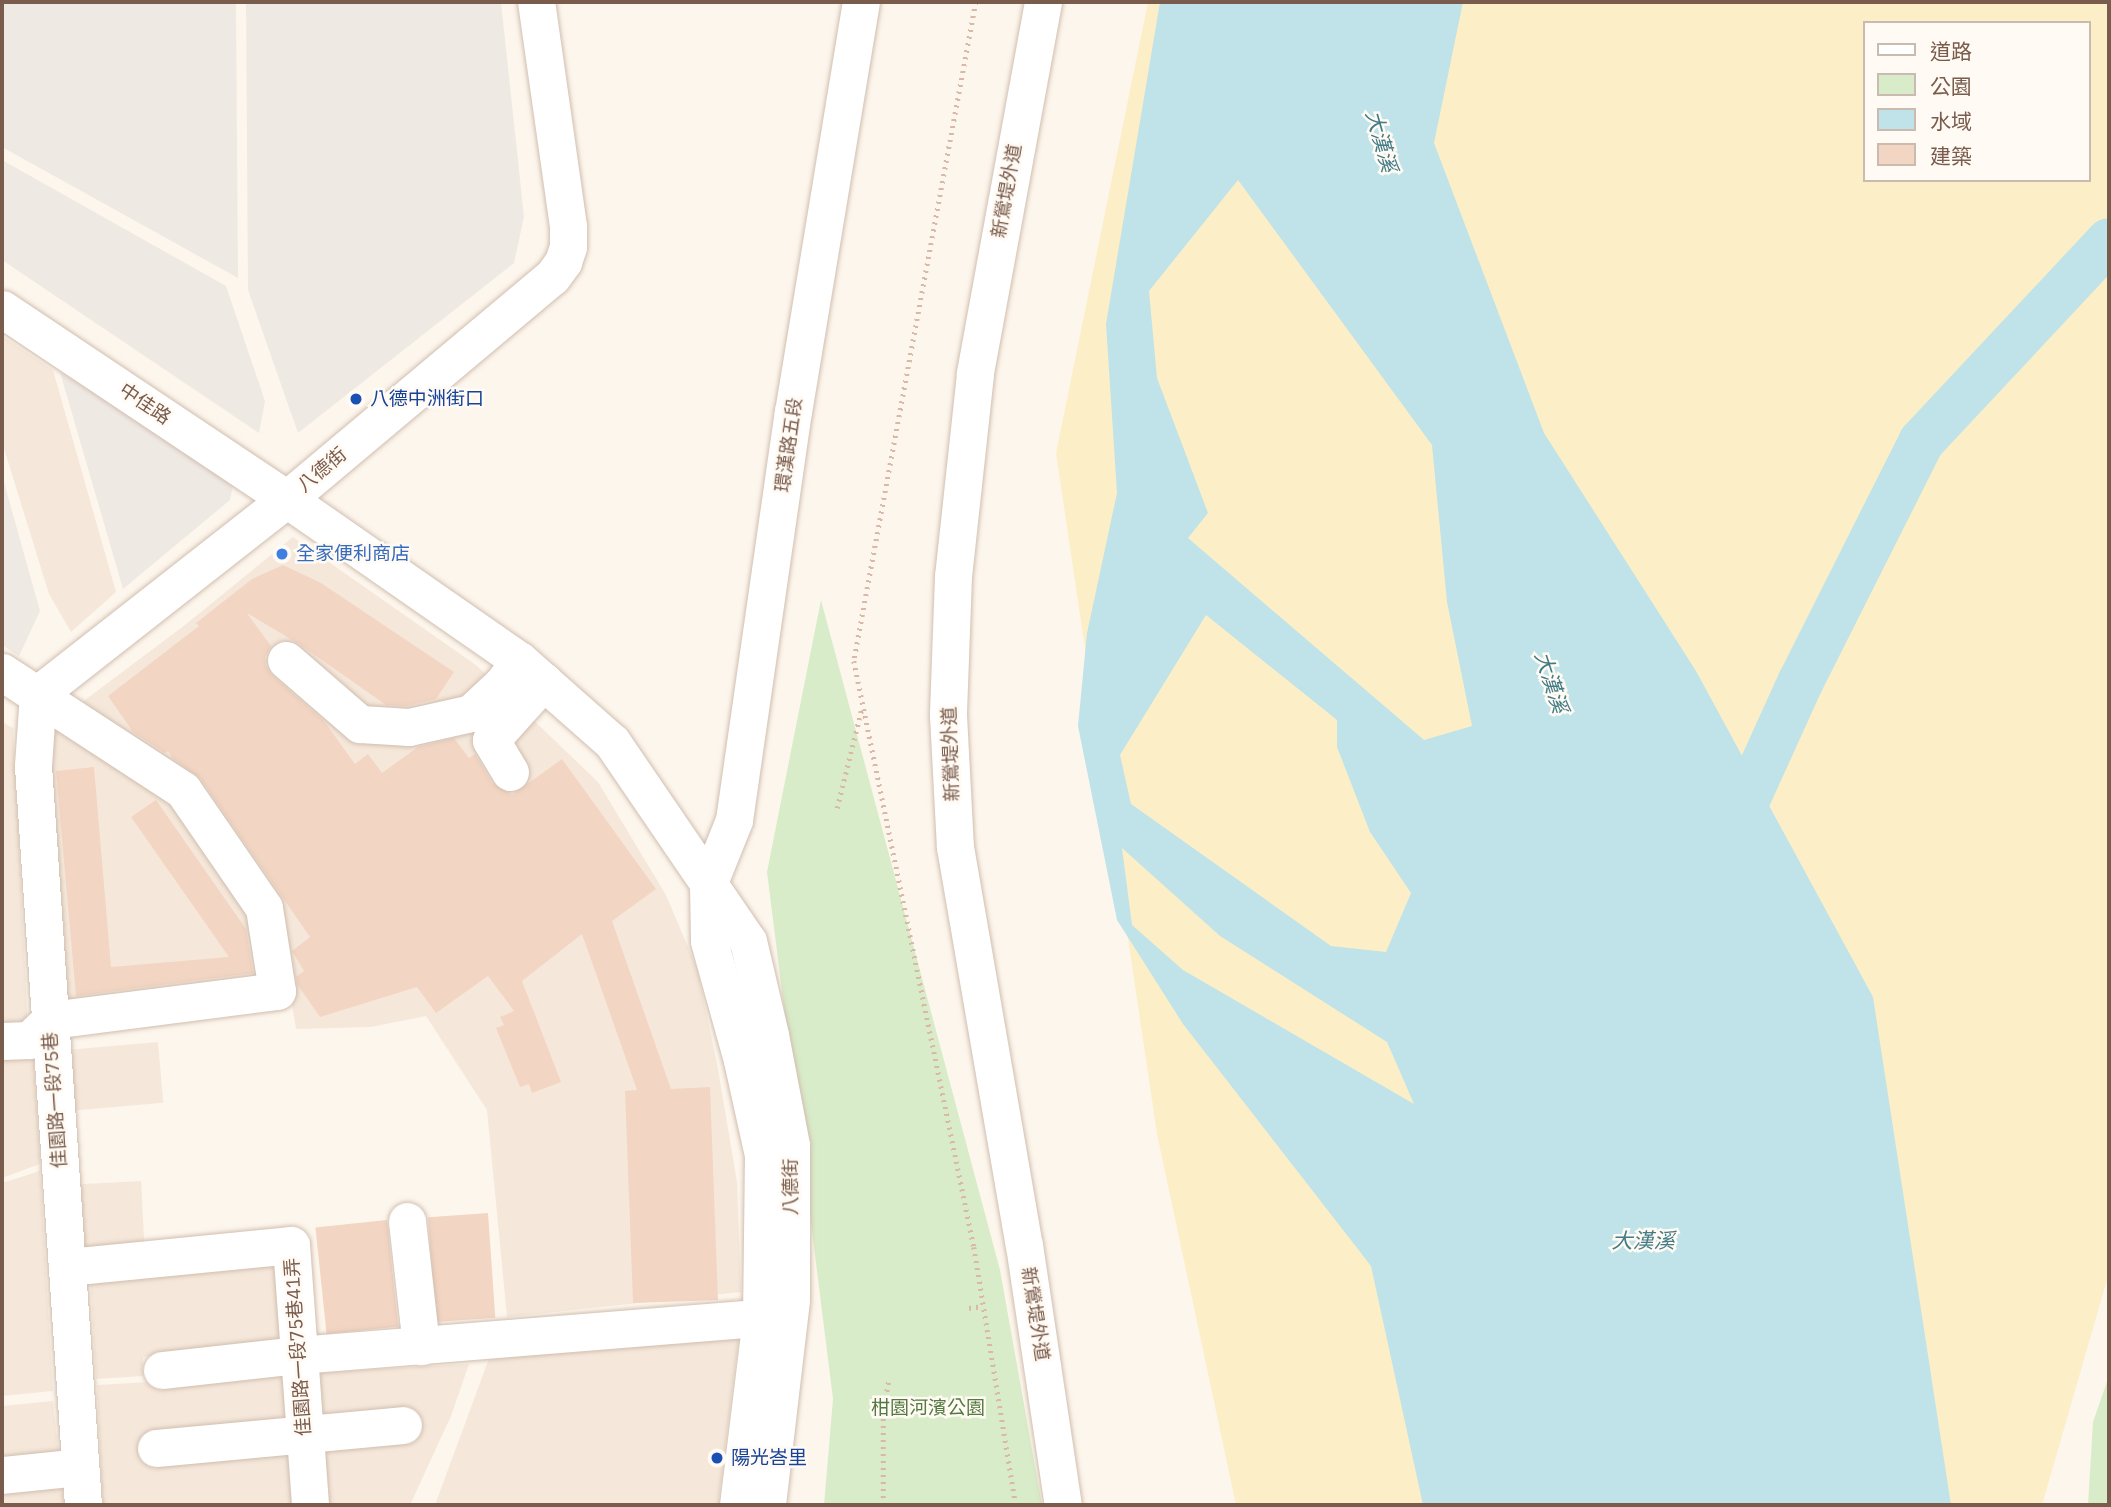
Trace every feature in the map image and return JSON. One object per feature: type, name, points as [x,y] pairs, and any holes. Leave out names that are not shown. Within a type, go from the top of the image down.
[{"type":"street","name":"八德街","points":[[536,2],[568,226],[568,247],[563,262],[552,277],[287,499],[532,670],[612,742],[748,941],[770,1035],[791,1145],[791,1300],[767,1505]]},
{"type":"street","name":"環漢路五段","points":[[708,885],[734,820],[793,412],[860,2]]},
{"type":"street","name":"新鶯堤外道","points":[[1043,2],[975,374],[953,576],[948,715],[955,848],[1024,1245],[1063,1505]]},
{"type":"street","name":"中佳路","points":[[2,309],[287,499]]},
{"type":"street","points":[[38,694],[287,499]]},
{"type":"street","points":[[286,660],[360,724],[409,727],[471,713],[503,683],[532,670]]},
{"type":"street","points":[[510,772],[491,740],[532,670]]},
{"type":"street","points":[[2,672],[183,790],[264,908],[277,991],[50,1020],[29,1040],[2,1041]]},
{"type":"street","name":"佳園路一段75巷","points":[[38,694],[33,766],[83,1505]]},
{"type":"street","name":"八德街","points":[[708,885],[709,941],[742,1060],[763,1155],[761,1318],[738,1505]]},
{"type":"street","points":[[790,1505],[809,1346],[811,1242],[791,1145]]},
{"type":"street","points":[[407,1221],[421,1346]]},
{"type":"street","name":"佳園路一段75巷41弄","points":[[67,1266],[291,1245],[310,1505]]},
{"type":"street","points":[[162,1370],[298,1355],[761,1318]]},
{"type":"street","points":[[156,1448],[403,1425]]},
{"type":"street","points":[[2,1475],[80,1467]]},
{"type":"path","points":[[837,808],[863,703]]},
{"type":"path","points":[[969,1308],[983,1306]]},
{"type":"path","points":[[883,1505],[883,1412],[889,1379]]},
{"type":"shaded area","points":[[2,2],[236,2],[238,278],[2,147]]},
{"type":"shaded area","points":[[246,2],[501,2],[524,217],[514,263],[298,433],[248,290]]},
{"type":"shaded area","points":[[2,160],[226,286],[265,401],[259,433],[2,260]]},
{"type":"shaded area","points":[[2,336],[53,370],[116,592],[71,632],[49,594],[2,442]]},
{"type":"shaded area","points":[[60,372],[235,476],[230,500],[123,589]]},
{"type":"shaded area","points":[[2,475],[40,611],[19,656],[2,645]]},
{"type":"shaded area","points":[[293,537],[476,665],[598,782],[666,895],[697,968],[718,1069],[737,1182],[741,1292],[507,1317],[487,1110],[426,1016],[371,1027],[296,1029],[275,899],[77,706],[185,625]]},
{"type":"shaded area","points":[[2,722],[13,728],[28,1030],[2,1032]]},
{"type":"shaded area","points":[[47,722],[177,806],[247,909],[265,982],[65,1011]]},
{"type":"shaded area","points":[[158,1042],[163,1103],[72,1111],[66,1050]]},
{"type":"shaded area","points":[[33,1052],[40,1164],[2,1178],[2,1053]]},
{"type":"shaded area","points":[[40,1171],[53,1391],[2,1396],[2,1183]]},
{"type":"shaded area","points":[[141,1181],[144,1247],[79,1250],[75,1184]]},
{"type":"shaded area","points":[[269,1253],[285,1268],[291,1346],[143,1357],[143,1376],[96,1379],[90,1271]]},
{"type":"shaded area","name":"陽光峇里","points":[[739,1334],[718,1505],[435,1505],[491,1353]]},
{"type":"shaded area","points":[[469,1364],[451,1416],[410,1505],[103,1505],[97,1385]]},
{"type":"shaded area","points":[[53,1401],[64,1505],[2,1505],[2,1406]]},
{"type":"green space","name":"柑園河濱公園","points":[[821,600],[1000,1270],[1042,1505],[824,1505],[833,1399],[767,872]]},
{"type":"green space","points":[[2109,1376],[2109,1505],[2088,1505],[2093,1422]]},
{"type":"sand","points":[[1148,2],[2109,2],[2109,1273],[2042,1505],[1236,1505],[1157,1134],[1056,453]]},
{"type":"water","name":"大漢溪","points":[[1160,2],[1463,2],[1434,143],[1544,433],[1696,671],[1873,997],[1951,1505],[1423,1505],[1371,1266],[1183,1024],[1117,920],[1078,726],[1087,633],[1117,493],[1106,324]],"holes":[[[1238,180],[1432,445],[1447,602],[1472,726],[1424,740],[1188,538],[1208,513],[1157,378],[1149,291]],[[1206,615],[1337,720],[1337,747],[1370,832],[1411,893],[1386,952],[1331,946],[1131,804],[1120,755]],[[1122,848],[1220,936],[1387,1042],[1414,1104],[1183,970],[1132,925]]]},
{"type":"building","points":[[283,565],[321,583],[454,672],[436,699],[407,706],[386,705],[299,644],[247,613],[271,646],[265,657],[266,666],[272,675],[324,721],[355,764],[368,754],[382,773],[418,747],[454,738],[469,758],[475,754],[492,783],[512,795],[562,759],[656,889],[612,921],[671,1089],[710,1087],[718,1300],[633,1303],[625,1091],[637,1090],[582,934],[522,981],[561,1082],[532,1093],[529,1084],[520,1087],[496,1028],[504,1025],[500,1017],[514,1011],[488,976],[436,1013],[417,987],[320,1017],[297,984],[296,977],[304,971],[292,951],[310,937],[200,778],[173,759],[168,751],[165,753],[133,732],[108,696],[199,626],[196,623],[252,579]]},
{"type":"building","points":[[94,767],[111,967],[229,957],[131,817],[156,800],[246,929],[253,973],[76,996],[56,771]]},
{"type":"building","points":[[488,1213],[495,1318],[435,1322],[428,1217]]},
{"type":"building","points":[[387,1220],[398,1326],[327,1334],[315,1228]]},
{"type":"waterway","points":[[1731,835],[1801,681],[1921,442],[2109,241]]},
{"type":"place","name":"八德中洲街口","points":[[356,399]]},
{"type":"place","name":"全家便利商店","points":[[282,554]]},
{"type":"place","name":"陽光峇里","points":[[717,1458]]}]
